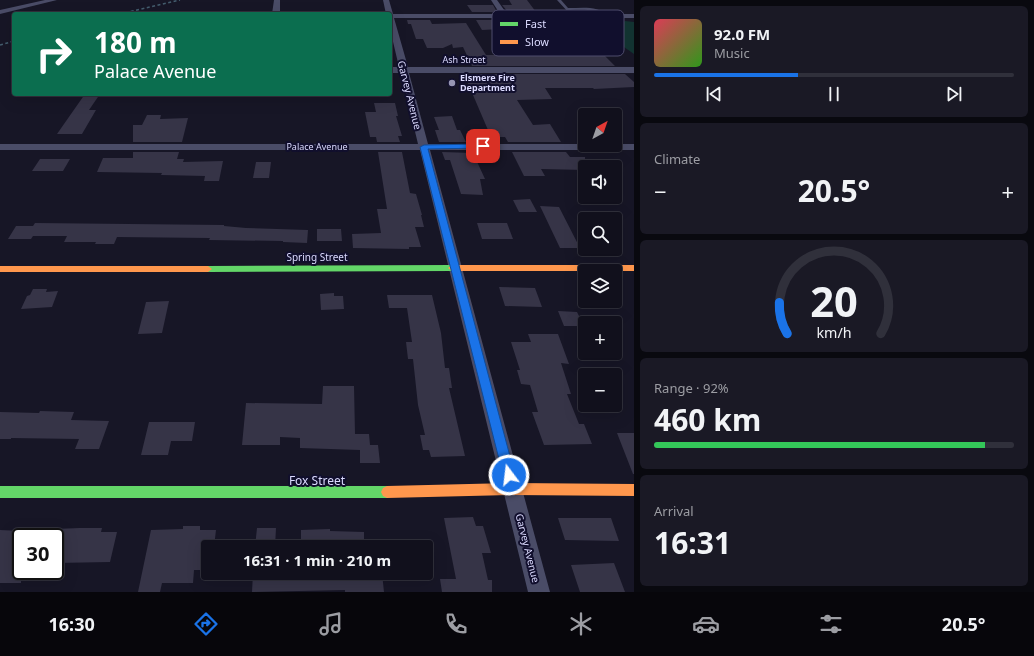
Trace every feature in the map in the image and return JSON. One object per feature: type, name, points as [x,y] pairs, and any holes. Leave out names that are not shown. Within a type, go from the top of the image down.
[{"type":"street","points":[[0,12],[54,0]]},
{"type":"street","points":[[276,12],[277,0]]},
{"type":"street","name":"Garvey Avenue","points":[[386,0],[389,12]]},
{"type":"street","points":[[494,0],[501,10]]},
{"type":"street","points":[[392,16],[492,16]]},
{"type":"street","name":"Garvey Avenue","points":[[392,24],[539,592]]},
{"type":"street","name":"Ash Street","points":[[392,70],[634,70]]},
{"type":"street","name":"Palace Avenue","points":[[0,147],[634,146]]},
{"type":"street","name":"Spring Street","points":[[0,269],[634,268]]},
{"type":"street","name":"Fox Street","points":[[0,492],[355,493],[513,489],[634,490]]},
{"type":"lane","points":[[559,0],[568,9],[598,10]]},
{"type":"green space","points":[[624,22],[634,22],[634,54],[624,47]]},
{"type":"building","points":[[509,0],[527,0],[534,10],[506,10],[502,5],[512,5]]},
{"type":"building","points":[[467,5],[493,5],[496,10],[492,10],[492,12],[472,12]]},
{"type":"building","points":[[407,20],[430,20],[432,24],[466,23],[486,55],[605,56],[615,66],[472,66],[463,47],[453,48],[452,44],[443,48],[427,48],[423,39],[416,39],[411,24],[408,24]]},
{"type":"building","points":[[476,20],[492,20],[492,29],[482,30]]},
{"type":"building","points":[[464,74],[625,74],[634,82],[634,87],[594,89],[545,88],[552,99],[517,100],[533,125],[550,124],[561,142],[508,142],[505,137],[491,137]]},
{"type":"building","points":[[84,96],[99,96],[89,110],[96,110],[82,134],[57,134]]},
{"type":"building","points":[[374,103],[395,103],[398,116],[396,116],[402,136],[398,136],[400,142],[377,142],[376,137],[370,137],[365,112],[376,112]]},
{"type":"building","points":[[147,115],[161,115],[160,119],[188,118],[182,142],[133,142],[133,125],[142,125]]},
{"type":"building","points":[[452,116],[457,130],[460,130],[466,142],[439,142],[435,130],[439,130],[434,117]]},
{"type":"building","points":[[133,152],[179,152],[177,159],[184,159],[183,162],[223,161],[219,181],[204,181],[205,176],[161,175],[162,173],[97,172],[103,158],[133,158]]},
{"type":"building","points":[[378,152],[402,152],[410,193],[416,194],[422,215],[424,227],[415,227],[421,247],[409,247],[409,249],[353,248],[352,234],[381,233],[377,209],[387,209]]},
{"type":"building","points":[[442,152],[473,153],[485,179],[480,179],[483,195],[461,194],[450,160],[445,160]]},
{"type":"building","points":[[512,152],[566,152],[570,157],[585,157],[585,160],[578,160],[578,170],[541,169],[545,176],[524,176]]},
{"type":"building","points":[[40,159],[70,159],[63,171],[32,171]]},
{"type":"building","points":[[256,162],[271,162],[269,178],[253,178]]},
{"type":"building","points":[[530,199],[537,212],[519,212],[513,200]]},
{"type":"building","points":[[540,206],[559,207],[578,244],[578,248],[560,248]]},
{"type":"building","points":[[35,223],[224,225],[246,228],[308,230],[307,243],[283,241],[209,240],[210,238],[117,237],[114,244],[95,244],[96,242],[64,242],[67,236],[33,236],[31,239],[8,239],[16,226],[33,226]]},
{"type":"building","points":[[477,223],[507,223],[513,239],[482,239]]},
{"type":"building","points":[[317,229],[341,229],[342,241],[317,241]]},
{"type":"building","points":[[499,287],[535,288],[542,307],[505,306]]},
{"type":"building","points":[[33,289],[47,289],[46,292],[58,291],[52,307],[21,309],[27,296],[30,295]]},
{"type":"building","points":[[334,293],[334,296],[343,296],[344,309],[321,310],[320,294]]},
{"type":"building","points":[[387,295],[432,295],[441,333],[445,368],[449,368],[452,388],[449,388],[465,456],[431,457],[429,450],[423,450],[420,435],[425,435],[418,405],[413,359],[408,359],[406,342],[412,342],[407,308],[389,308]]},
{"type":"building","points":[[169,301],[162,333],[138,334],[146,302]]},
{"type":"building","points":[[558,311],[577,312],[579,316],[578,326],[564,326]]},
{"type":"building","points":[[528,334],[558,334],[569,364],[561,363],[571,394],[567,394],[579,424],[584,424],[592,444],[544,445],[532,412],[538,412],[530,385],[521,384],[517,370],[520,370],[511,342],[531,342]]},
{"type":"building","points":[[323,386],[354,386],[355,434],[369,434],[370,445],[378,445],[380,463],[360,463],[360,450],[300,448],[300,438],[280,437],[280,445],[242,445],[246,403],[322,404]]},
{"type":"building","points":[[40,411],[74,412],[71,420],[109,421],[99,449],[75,449],[79,439],[0,439],[0,412],[39,413]]},
{"type":"building","points":[[149,422],[195,422],[192,441],[171,441],[168,455],[141,455]]},
{"type":"building","points":[[617,433],[634,433],[634,474],[633,474]]},
{"type":"building","points":[[473,517],[476,526],[483,526],[491,553],[482,553],[488,580],[492,580],[492,592],[442,592],[440,579],[456,579],[444,518]]},
{"type":"building","points":[[558,518],[611,518],[619,541],[565,540]]},
{"type":"building","points":[[183,526],[200,526],[200,530],[216,530],[215,540],[201,540],[201,570],[194,570],[193,583],[162,583],[160,592],[138,592],[151,530],[183,529]]},
{"type":"building","points":[[102,528],[101,532],[117,532],[110,562],[64,563],[64,529]]},
{"type":"building","points":[[257,528],[276,528],[275,540],[256,540]]},
{"type":"building","points":[[330,529],[330,531],[364,532],[364,540],[301,540],[301,530]]},
{"type":"building","points":[[0,530],[12,531],[12,580],[21,580],[21,583],[0,583]]},
{"type":"building","points":[[614,563],[625,592],[580,592],[571,565]]},
{"type":"building","points":[[253,580],[383,580],[384,592],[345,592],[345,590],[252,592]]},
{"type":"railway","points":[[129,12],[180,0]]},
{"type":"railway","points":[[0,45],[12,42]]},
{"type":"traffic: fast","points":[[208,269],[452,268]]},
{"type":"traffic: fast","points":[[0,492],[387,492]]},
{"type":"traffic: slow","points":[[452,268],[634,268]]},
{"type":"traffic: slow","points":[[0,269],[208,269]]},
{"type":"traffic: slow","points":[[387,492],[513,489],[634,490]]},
{"type":"place","name":"Elsmere Fire Department","points":[[452,83]]},
{"type":"route","points":[[483,146],[424,147],[509,475]]}]
